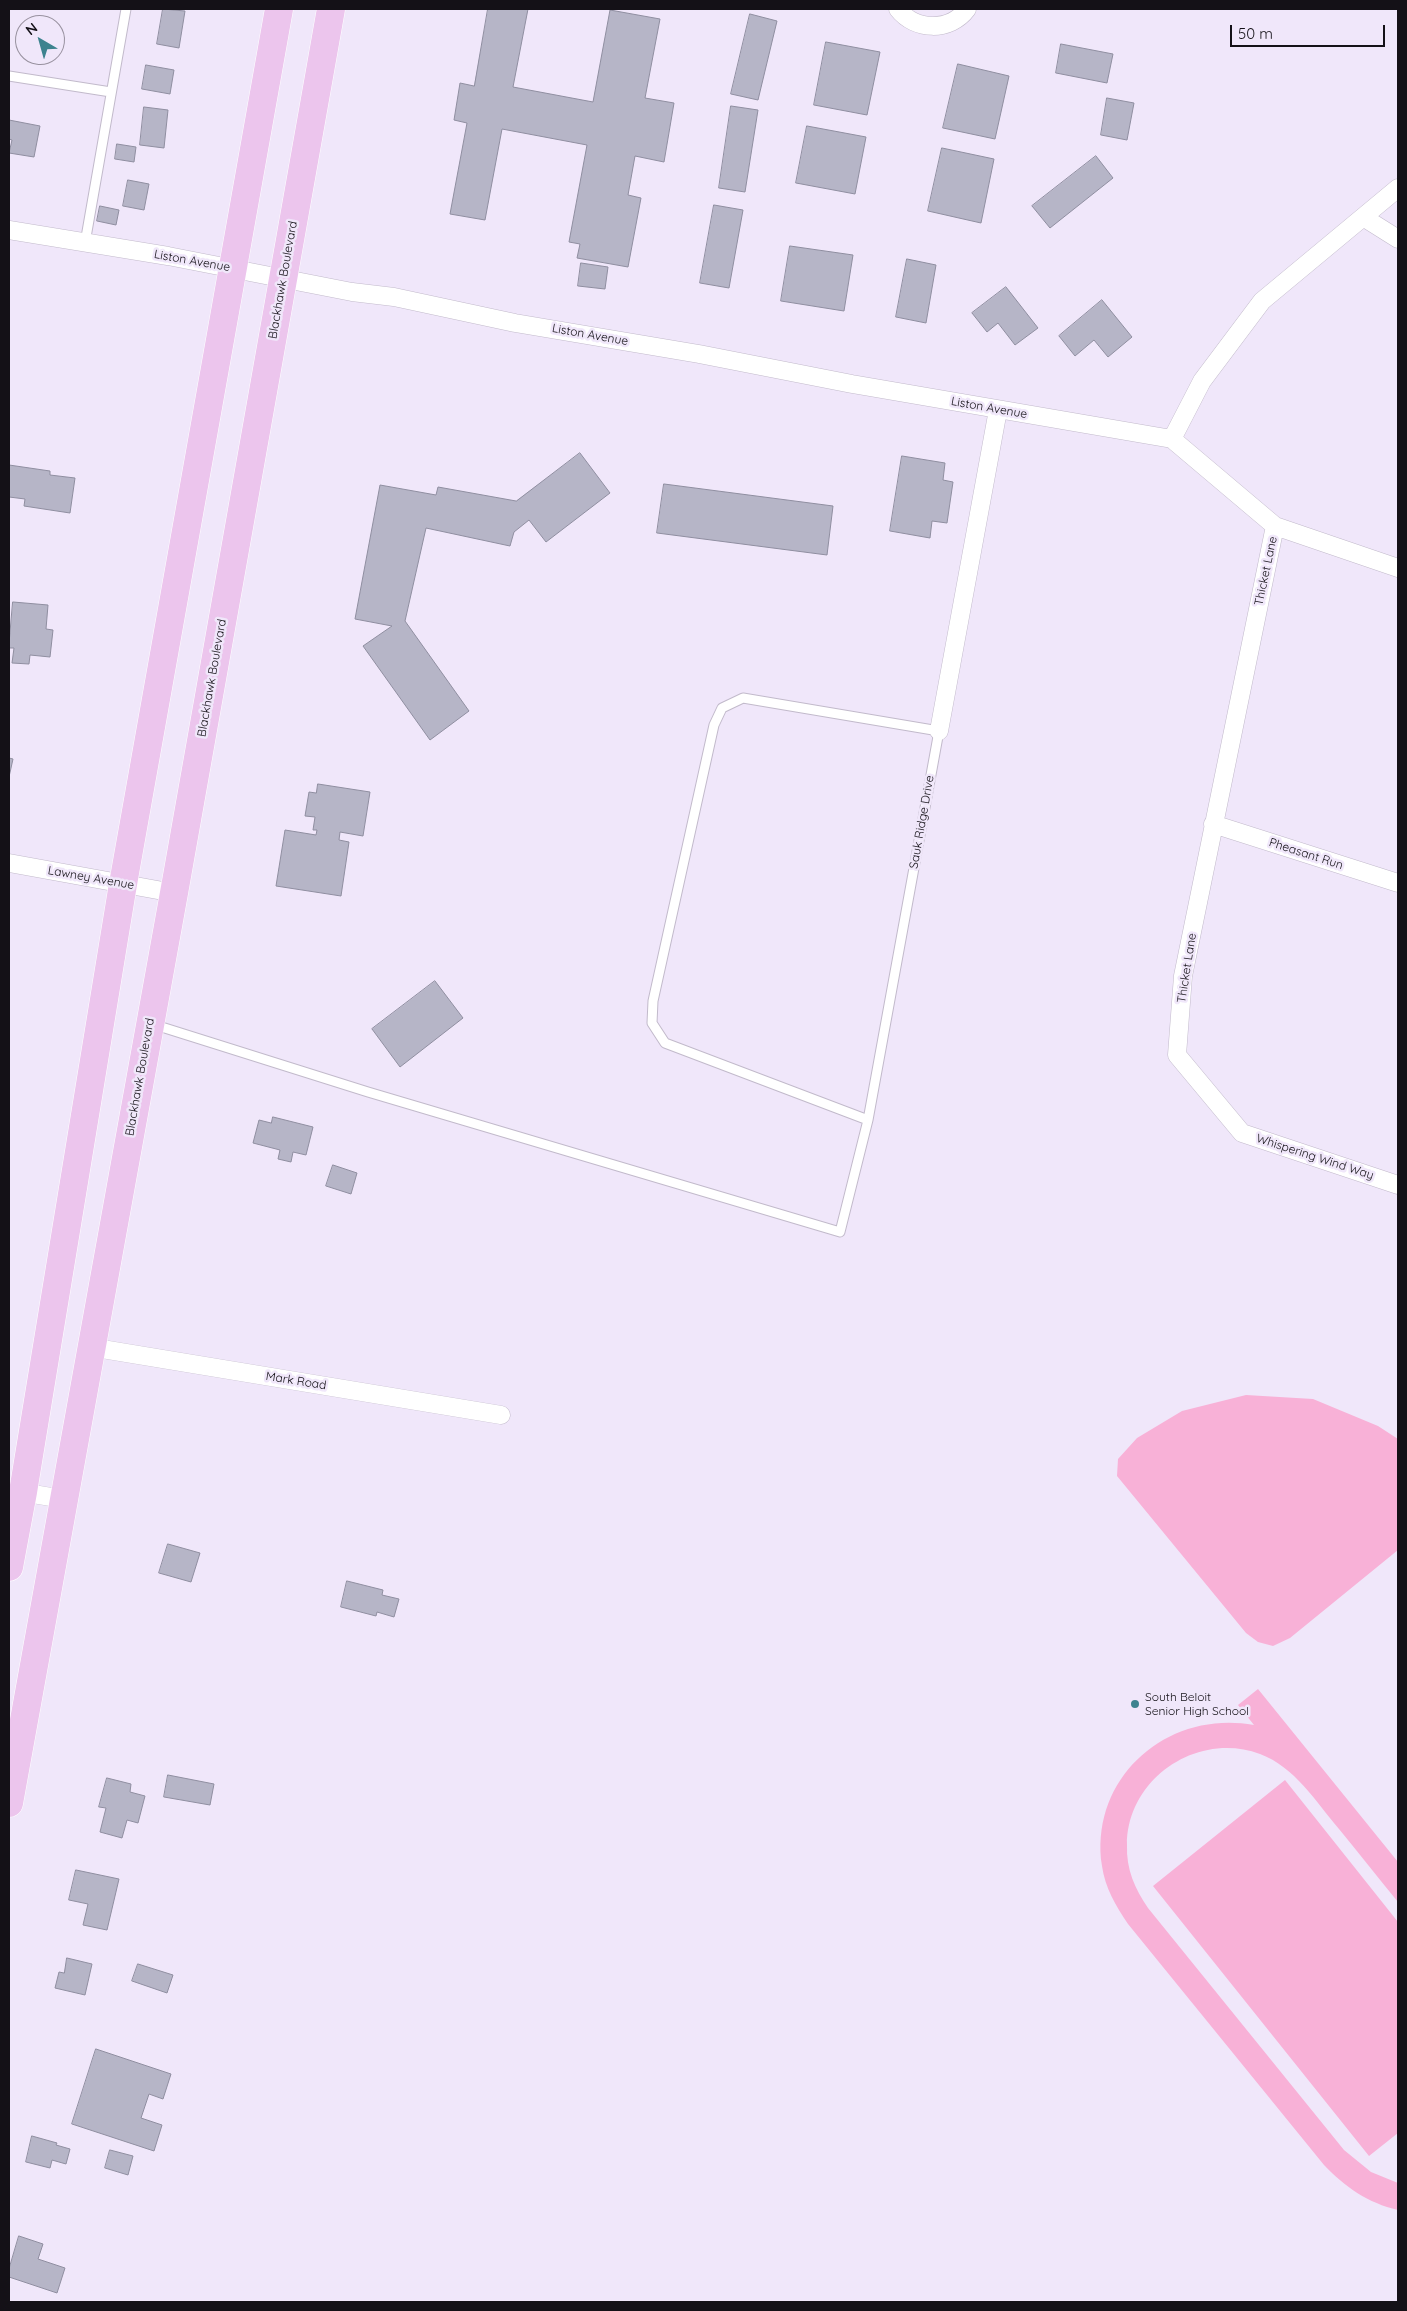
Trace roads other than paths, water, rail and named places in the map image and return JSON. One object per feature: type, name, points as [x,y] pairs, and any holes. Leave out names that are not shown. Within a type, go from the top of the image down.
[{"type":"main road","points":[[9,1567],[16,1491],[46,1348],[123,884],[279,9]]},
{"type":"main road","name":"Blackhawk Boulevard","points":[[9,1803],[90,1347],[174,894],[331,9]]},
{"type":"street","points":[[898,9],[910,20],[924,26],[938,26],[952,22],[967,9]]},
{"type":"street","points":[[1172,439],[1202,381],[1262,301],[1398,188]]},
{"type":"street","points":[[1363,216],[1398,239]]},
{"type":"street","name":"Liston Avenue","points":[[9,230],[394,297],[515,323],[699,354],[852,384],[1172,439]]},
{"type":"street","name":"Sauk Ridge Drive","points":[[939,731],[998,410]]},
{"type":"street","name":"Thicket Lane","points":[[1172,439],[1275,526],[1183,976],[1176,1055]]},
{"type":"street","points":[[1275,526],[1398,568]]},
{"type":"street","name":"Pheasant Run","points":[[1213,824],[1398,883]]},
{"type":"street","name":"Lawney Avenue","points":[[9,863],[174,894]]},
{"type":"street","name":"Whispering Wind Way","points":[[1176,1055],[1242,1133],[1398,1185]]},
{"type":"street","name":"Mark Road","points":[[90,1347],[502,1415]]},
{"type":"street","points":[[16,1491],[63,1499]]},
{"type":"lane","points":[[85,243],[126,9]]},
{"type":"lane","points":[[9,76],[111,92]]},
{"type":"lane","points":[[868,1120],[665,1043],[652,1023],[653,1001],[714,725],[722,708],[743,698],[939,731]]},
{"type":"lane","name":"Sauk Ridge Drive","points":[[150,1023],[368,1092],[840,1232],[868,1120],[939,731]]},
{"type":"place","name":"South Beloit Senior High School","points":[[1135,1704]]}]
